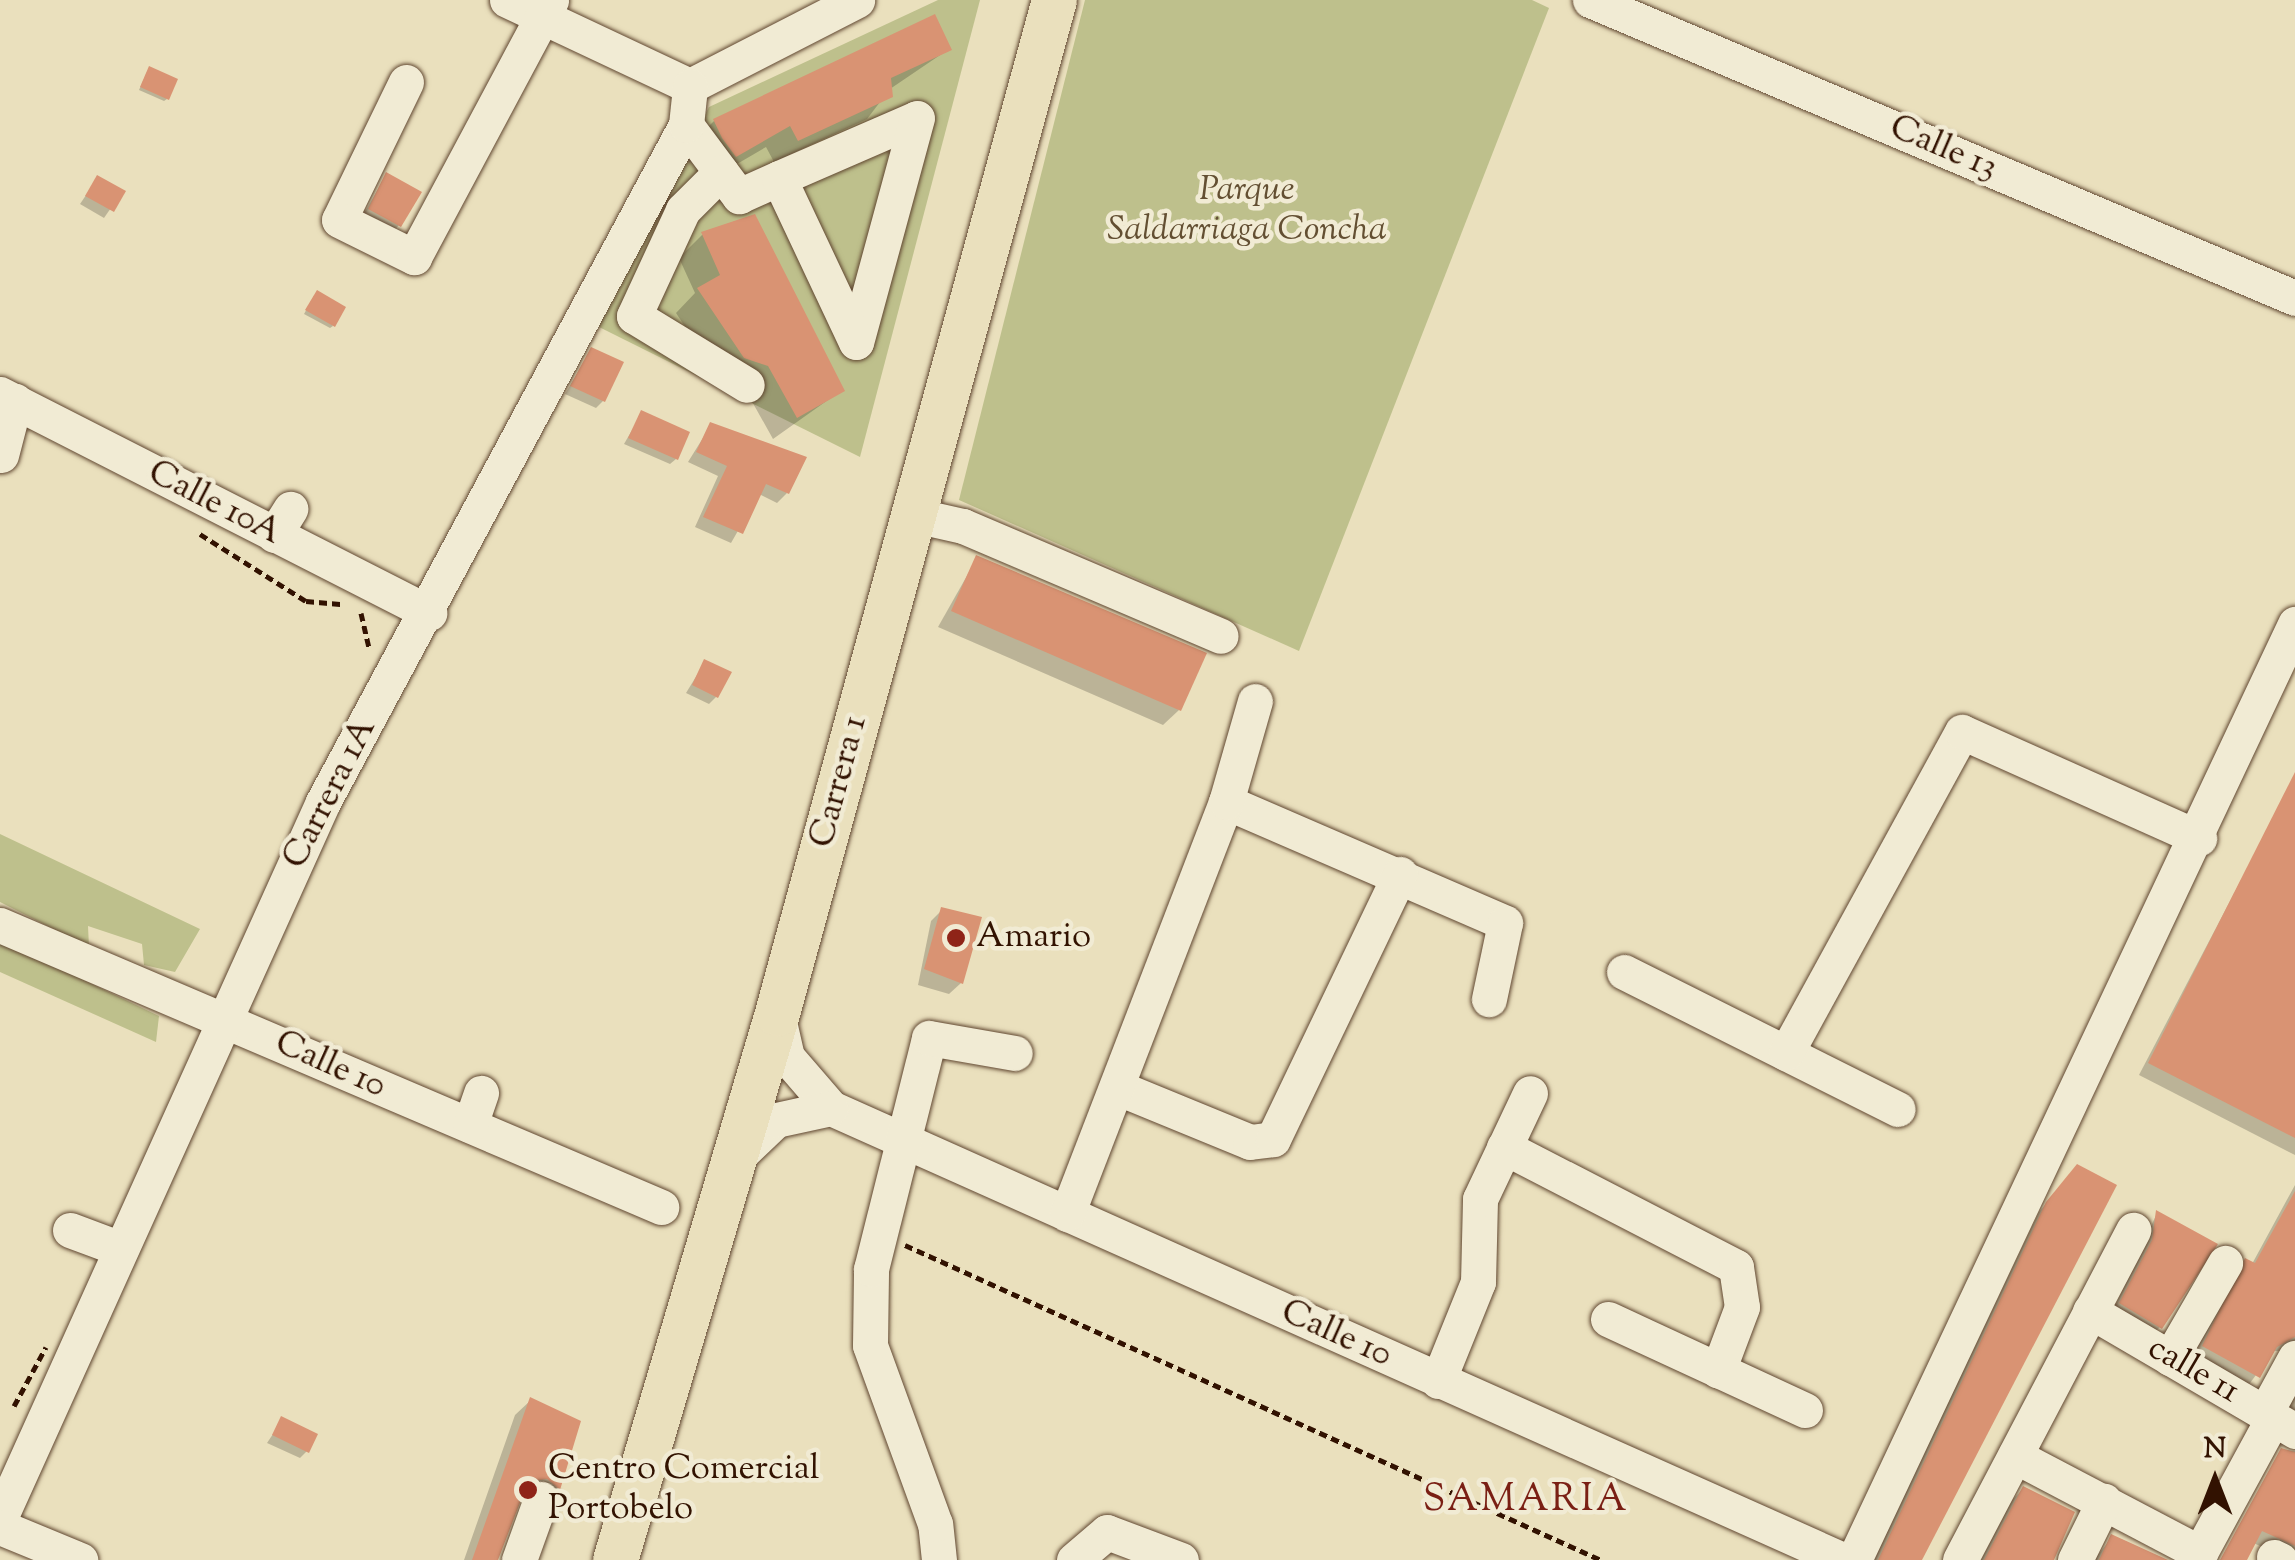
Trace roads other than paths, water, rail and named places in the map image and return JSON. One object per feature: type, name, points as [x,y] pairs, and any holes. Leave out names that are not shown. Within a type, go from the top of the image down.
[{"type":"main road","name":"Carrera 1","points":[[614,1560],[777,1013],[1054,1]]},
{"type":"street","points":[[508,0],[541,20],[690,86],[857,0]]},
{"type":"street","name":"Calle 13","points":[[1590,0],[2295,298]]},
{"type":"street","points":[[406,82],[339,220],[414,258],[541,20]]},
{"type":"street","name":"Carrera 1A","points":[[0,1518],[323,802],[704,148],[690,86]]},
{"type":"street","points":[[704,148],[740,196],[780,178],[917,118],[856,342],[780,178]]},
{"type":"street","points":[[704,148],[683,210],[634,316],[747,385]]},
{"type":"street","points":[[1,455],[7,398]]},
{"type":"street","name":"Calle 10A","points":[[7,398],[282,522],[442,601]]},
{"type":"street","points":[[914,515],[963,526],[1221,636]]},
{"type":"street","points":[[1854,1560],[2198,838],[2295,624]]},
{"type":"street","points":[[1066,1214],[1121,1089],[1226,802],[1255,701]]},
{"type":"street","points":[[1786,1053],[1962,732],[2198,838]]},
{"type":"street","points":[[1226,802],[1504,922],[1489,999]]},
{"type":"street","points":[[1121,1089],[1250,1142],[1273,1139],[1400,874]]},
{"type":"street","name":"Calle 10","points":[[0,925],[224,1018],[393,1105],[476,1108],[661,1206]]},
{"type":"street","points":[[1624,972],[1898,1109]]},
{"type":"street","points":[[735,1159],[776,1120],[831,1108],[793,1066],[777,1013]]},
{"type":"street","points":[[939,1560],[935,1524],[870,1345],[879,1233],[907,1146],[928,1038],[1015,1053]]},
{"type":"street","points":[[1438,1381],[1478,1282],[1473,1223],[1530,1092]]},
{"type":"street","name":"Calle 10","points":[[831,1108],[907,1146],[1843,1560]]},
{"type":"street","points":[[1504,1146],[1736,1267],[1742,1306],[1718,1370]]},
{"type":"street","points":[[70,1230],[121,1249]]},
{"type":"street","points":[[1960,1560],[2132,1230]]},
{"type":"street","points":[[2170,1358],[2226,1263]]},
{"type":"street","name":"calle 11","points":[[2090,1311],[2278,1420]]},
{"type":"street","points":[[1608,1319],[1804,1410]]},
{"type":"street","points":[[2015,1456],[2104,1501],[2198,1557],[2278,1420],[2295,1358]]},
{"type":"street","points":[[519,1560],[541,1498]]},
{"type":"street","points":[[2075,1560],[2104,1501]]},
{"type":"street","points":[[0,1527],[34,1551],[80,1560]]},
{"type":"street","points":[[1074,1560],[1107,1532],[1180,1560]]},
{"type":"place","name":"Amario","points":[[956,938]]},
{"type":"place","name":"Centro Comercial Portobelo","points":[[528,1490]]},
{"type":"district","name":"SAMARIA","points":[[1526,1502]]},
{"type":"park label","name":"Parque Saldarriaga Concha","points":[[1247,211]]}]
